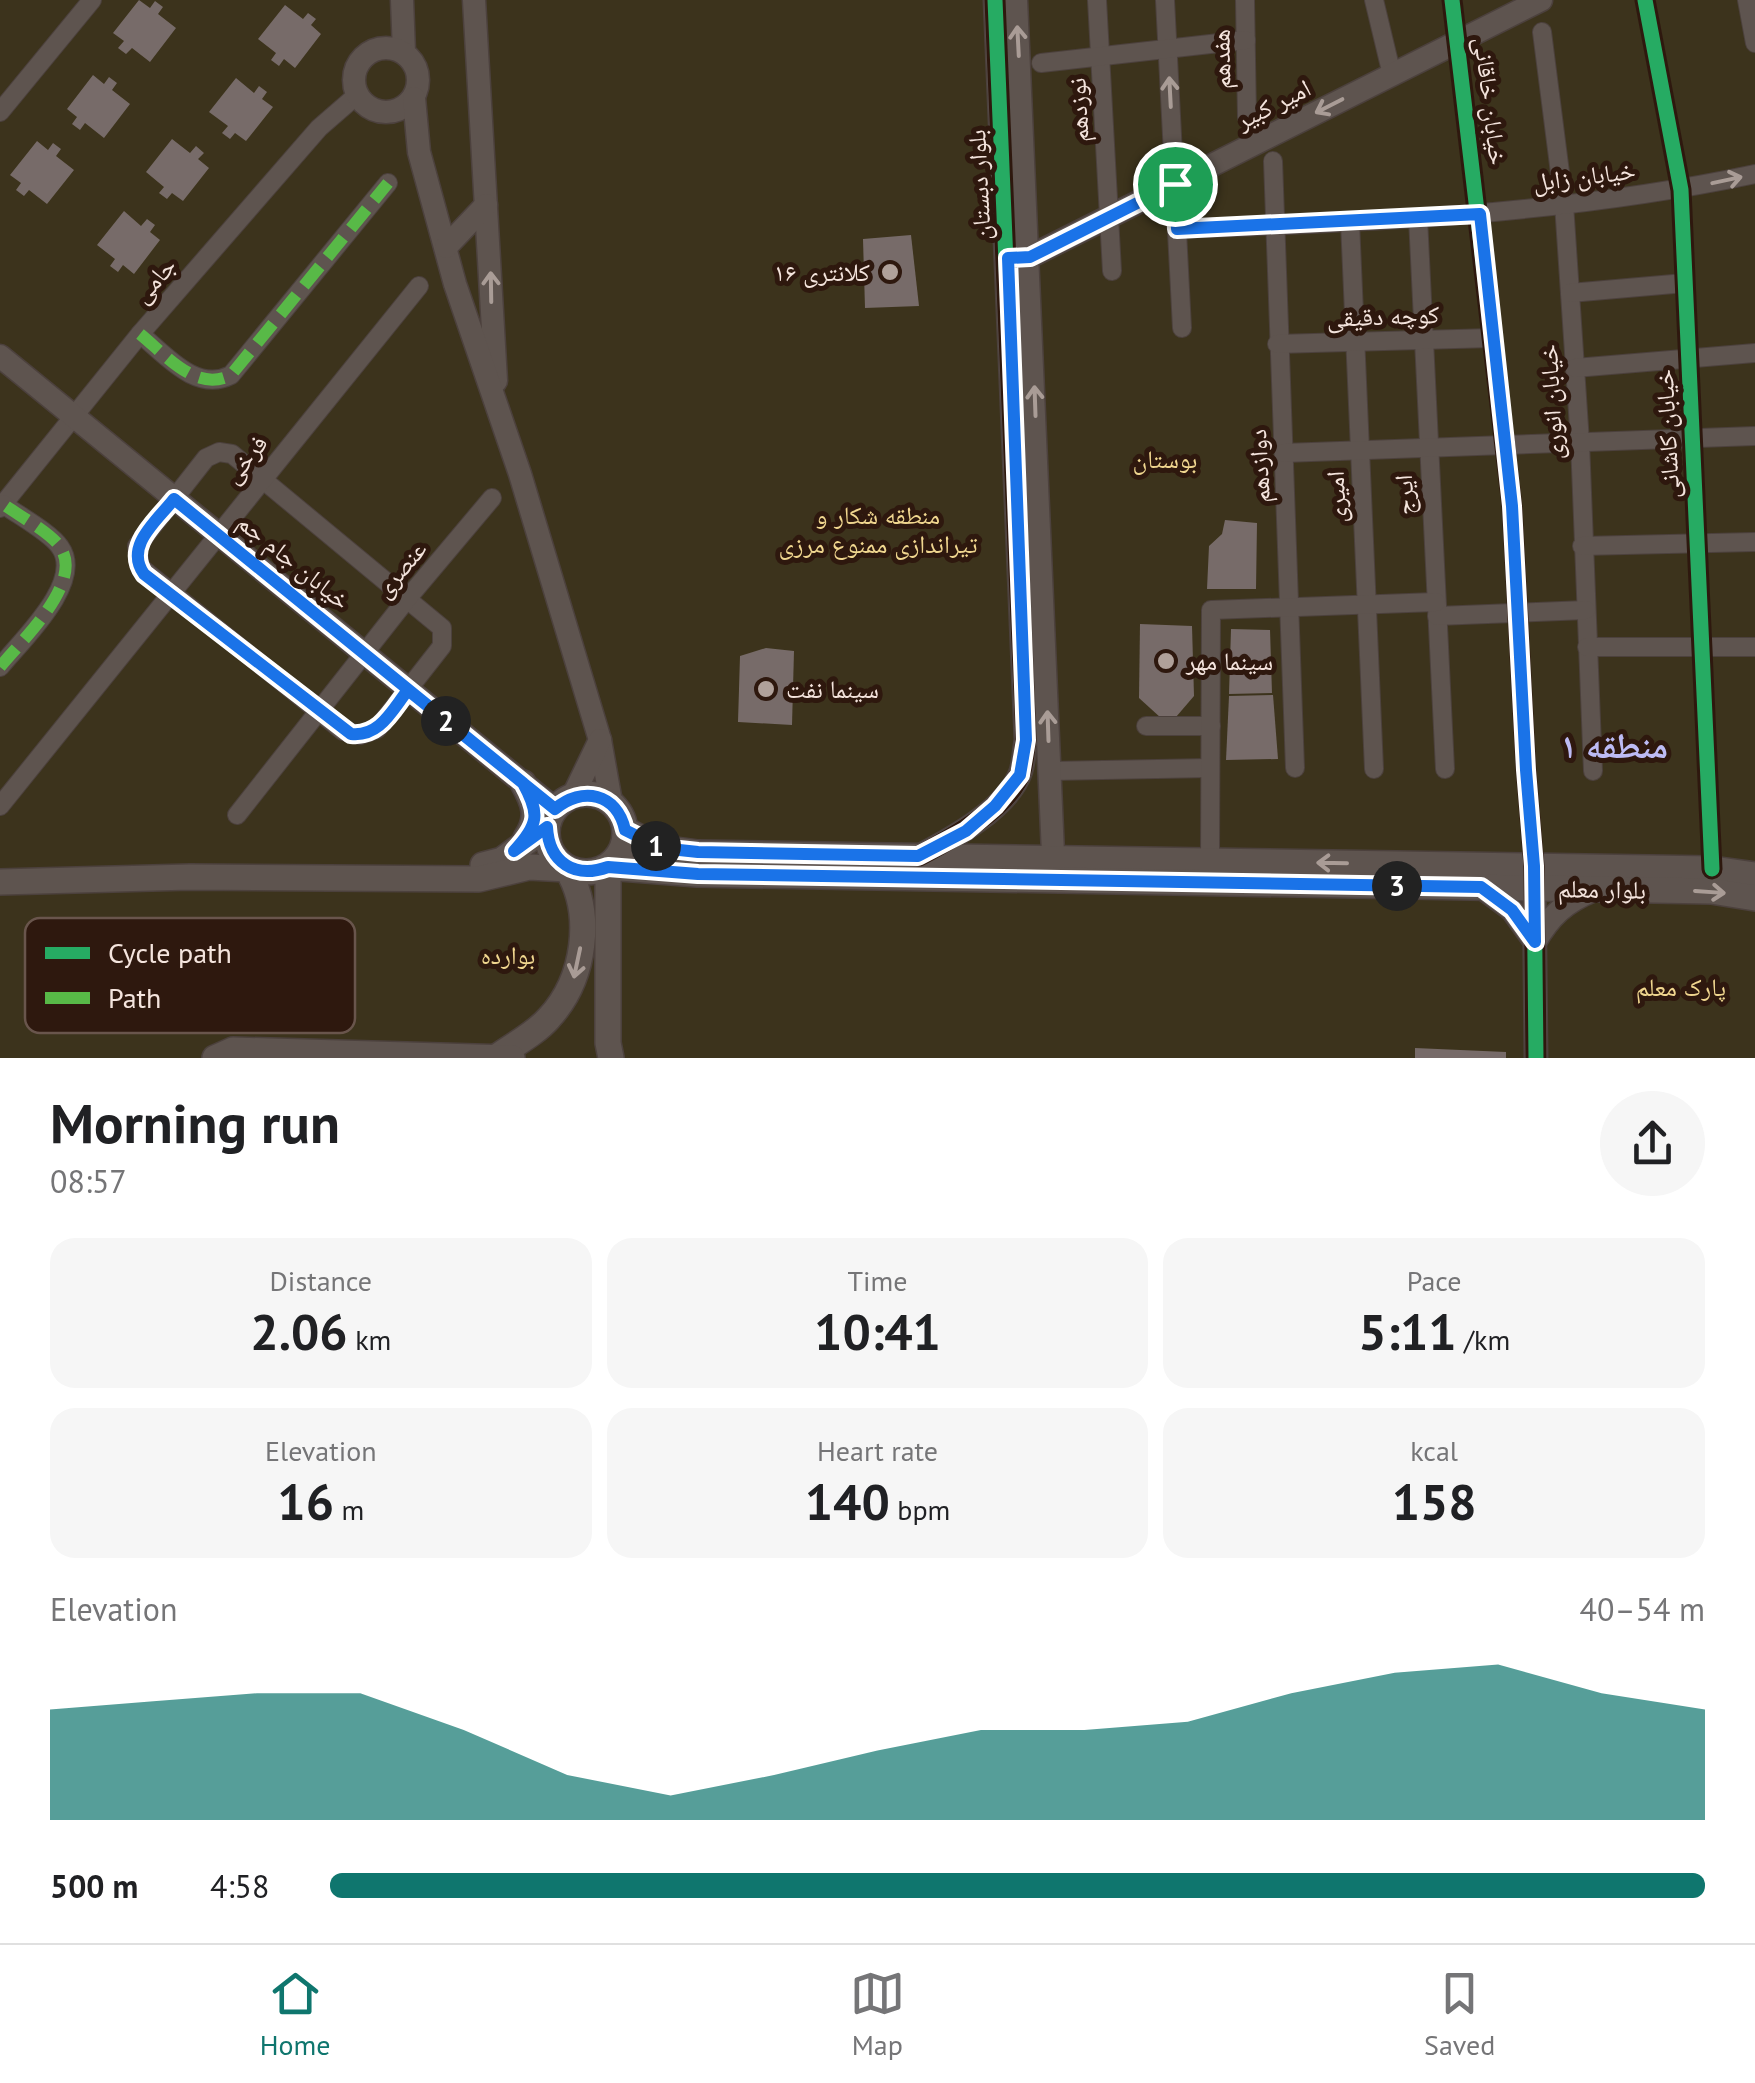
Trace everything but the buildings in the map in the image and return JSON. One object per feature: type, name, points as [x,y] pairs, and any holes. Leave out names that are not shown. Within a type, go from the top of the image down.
[{"type":"main road","points":[[514,851],[532,830],[536,816],[523,783]]},
{"type":"main road","points":[[0,864],[479,866],[502,860],[558,810],[599,796],[618,810],[625,830],[624,843],[608,867],[611,1058]]},
{"type":"main road","points":[[214,1058],[233,1050],[505,1057],[546,1022],[564,1001],[575,977],[582,919],[579,893],[567,868],[550,847],[558,810]]},
{"type":"main road","name":"بلوار معلم","points":[[625,830],[661,848],[698,852],[918,856],[1054,870],[1481,887],[1534,877],[1595,889],[1710,891],[1755,898]]},
{"type":"main road","name":"بلوار معلم","points":[[608,867],[698,874],[1054,870],[1210,861],[1534,877],[1712,869],[1755,876]]},
{"type":"main road","points":[[0,882],[190,877],[460,879],[528,867],[597,871],[608,867]]},
{"type":"street","points":[[0,112],[92,0]]},
{"type":"street","points":[[402,0],[404,52]]},
{"type":"street","points":[[474,0],[498,419]]},
{"type":"street","name":"بلوار دبستان","points":[[995,0],[1018,258],[1054,870]]},
{"type":"street","name":"بلوار دبستان","points":[[918,856],[966,831],[995,806],[1020,775],[1026,740],[1016,0]]},
{"type":"street","name":"نوزدهم","points":[[1097,0],[1112,271]]},
{"type":"street","points":[[1164,0],[1182,328]]},
{"type":"street","name":"هفدهم","points":[[1245,0],[1247,117]]},
{"type":"street","points":[[1374,0],[1392,74]]},
{"type":"street","name":"خیابان خاقانی","points":[[1452,0],[1512,506],[1534,877]]},
{"type":"street","name":"خیابان کاشانی","points":[[1645,0],[1680,190],[1712,869]]},
{"type":"street","points":[[1746,0],[1755,43]]},
{"type":"street","name":"امیر کبیر","points":[[1018,258],[1109,218],[1538,1]]},
{"type":"street","name":"خیابان انوری","points":[[1542,32],[1564,204],[1580,442],[1593,771]]},
{"type":"street","points":[[1040,63],[1246,40]]},
{"type":"street","points":[[414,98],[401,110],[384,113],[368,108],[357,95],[353,78],[358,62],[371,51],[388,47],[404,52],[416,65],[419,82],[414,98],[419,152],[498,419],[520,474],[600,740],[611,802]]},
{"type":"street","name":"جامی","points":[[2,506],[140,334],[319,128],[357,95]]},
{"type":"street","name":"دوازدهم","points":[[1272,161],[1295,768]]},
{"type":"street","name":"خیابان زابل","points":[[1177,229],[1480,214],[1680,190],[1755,174]]},
{"type":"street","points":[[140,334],[192,376],[218,382],[231,375],[388,183]]},
{"type":"street","points":[[446,247],[486,205]]},
{"type":"street","name":"ایرج","points":[[1418,218],[1444,770]]},
{"type":"street","name":"امیری","points":[[1350,222],[1374,769]]},
{"type":"street","points":[[1570,293],[1685,283]]},
{"type":"street","name":"فرخی","points":[[0,806],[418,286]]},
{"type":"street","name":"کوچه دقیقی","points":[[1277,344],[1492,338]]},
{"type":"street","points":[[1575,368],[1755,353]]},
{"type":"street","name":"خیابان جام جم","points":[[0,356],[558,810]]},
{"type":"street","points":[[1284,453],[1755,436]]},
{"type":"street","points":[[219,452],[232,454],[262,478],[438,622],[444,634],[442,646],[377,730],[369,734],[342,730],[144,574],[137,546],[206,458],[219,452]]},
{"type":"street","name":"عنصری","points":[[237,816],[407,599],[492,498]]},
{"type":"street","points":[[0,666],[54,602],[64,584],[67,567],[60,547],[2,506]]},
{"type":"street","points":[[1582,546],[1755,542]]},
{"type":"street","points":[[1210,861],[1211,610],[1366,604],[1519,613],[1586,610]]},
{"type":"street","points":[[1587,647],[1755,647]]},
{"type":"street","points":[[1146,726],[1210,726]]},
{"type":"street","points":[[558,810],[600,740]]},
{"type":"street","points":[[1050,771],[1210,768]]},
{"type":"street","points":[[1534,877],[1536,1058]]},
{"type":"street","points":[[1481,887],[1512,910],[1535,942]]},
{"type":"street","points":[[1535,942],[1549,918],[1570,900],[1595,889]]},
{"type":"green space","name":"منطقه شکار و تیراندازی ممنوع مرزی","points":[[0,0],[1755,0],[1755,1058],[0,1058]]},
{"type":"marked path","points":[[140,334],[194,375],[206,379],[231,375],[388,183]]},
{"type":"marked path","points":[[0,667],[58,593],[65,561],[60,547],[49,536],[3,504]]},
{"type":"cycle path","points":[[919,856],[978,821],[1004,798],[1021,771],[1026,740],[995,0]]},
{"type":"cycle path","points":[[1452,0],[1512,506],[1534,866],[1536,1058]]},
{"type":"cycle path","points":[[1645,0],[1681,190],[1712,869]]},
{"type":"place","name":"کلانتری ۱۶","points":[[890,272]]},
{"type":"place","name":"سینما مهر","points":[[1166,661]]},
{"type":"place","name":"سینما نفت","points":[[766,689]]},
{"type":"district","name":"منطقه ۱","points":[[1614,745]]},
{"type":"route","points":[[1175,184],[1030,257],[1008,258],[1026,740],[1020,775],[995,806],[966,831],[918,856],[661,848],[625,830],[618,810],[599,796],[573,796],[555,809],[523,783],[408,690],[377,730],[351,734],[144,574],[137,560],[137,546],[174,499],[523,783],[536,816],[532,830],[514,851],[547,827],[555,857],[574,870],[597,871],[608,867],[698,874],[1481,887],[1512,910],[1535,942],[1534,866],[1512,506],[1480,214],[1177,229],[1175,184]]},
{"type":"park label","name":"بوستان","points":[[1165,459]]},
{"type":"park label","name":"بوارده","points":[[508,955]]},
{"type":"park label","name":"پارک معلم","points":[[1681,987]]}]
